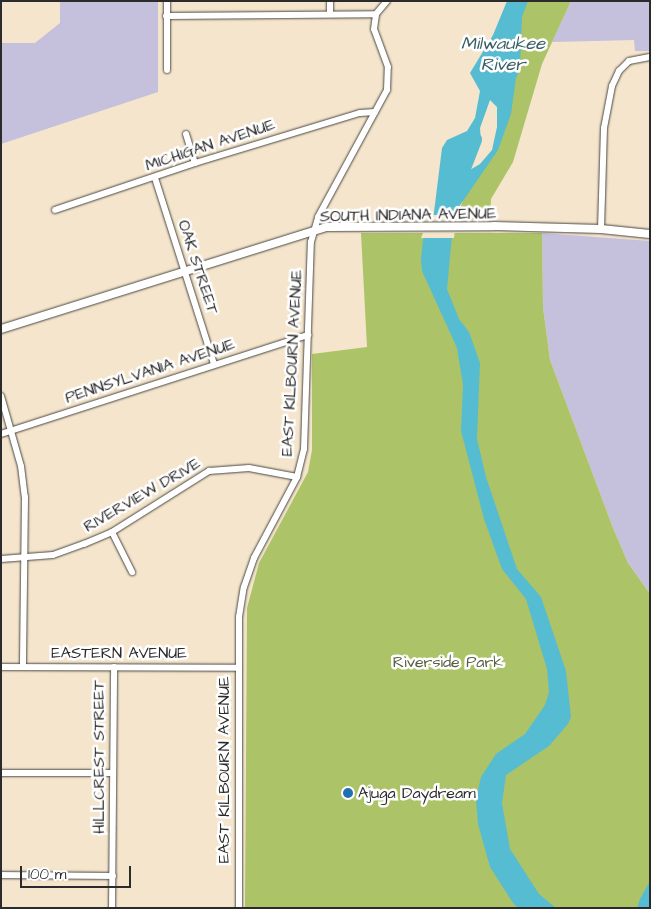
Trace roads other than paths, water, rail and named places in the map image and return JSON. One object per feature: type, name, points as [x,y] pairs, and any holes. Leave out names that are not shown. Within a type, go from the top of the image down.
[{"type":"street","points":[[166,1],[167,70]]},
{"type":"street","points":[[330,1],[330,13]]},
{"type":"street","points":[[166,16],[376,14],[387,1]]},
{"type":"street","name":"EAST KILBOURN AVENUE","points":[[239,908],[237,668],[239,617],[244,587],[254,558],[297,477],[304,449],[314,230],[318,216],[387,90],[390,78],[388,67],[376,38],[376,14]]},
{"type":"street","points":[[601,229],[604,128],[612,86],[619,71],[629,61],[650,57]]},
{"type":"street","name":"MICHIGAN AVENUE","points":[[55,210],[195,163],[360,113],[375,112]]},
{"type":"street","points":[[186,134],[195,163]]},
{"type":"street","name":"OAK STREET","points":[[155,178],[186,270],[214,364]]},
{"type":"street","name":"SOUTH INDIANA AVENUE","points":[[1,329],[314,230],[462,226],[601,229],[650,234]]},
{"type":"street","name":"PENNSYLVANIA AVENUE","points":[[1,434],[308,335]]},
{"type":"street","points":[[1,396],[12,430],[25,497],[23,667]]},
{"type":"street","name":"RIVERVIEW DRIVE","points":[[1,559],[53,555],[112,532],[209,471],[249,468],[297,477]]},
{"type":"street","points":[[112,532],[132,572]]},
{"type":"street","name":"EASTERN AVENUE","points":[[1,666],[237,668]]},
{"type":"street","name":"HILLCREST STREET","points":[[112,908],[114,667]]},
{"type":"street","points":[[1,773],[112,773]]},
{"type":"street","points":[[1,875],[113,876]]},
{"type":"water","points":[[507,1],[528,1],[522,17],[520,69],[516,78],[511,114],[498,150],[454,214],[447,289],[459,319],[469,332],[480,363],[477,439],[486,477],[517,569],[541,597],[566,671],[571,717],[568,724],[549,746],[506,775],[502,803],[510,849],[539,894],[556,908],[518,908],[513,903],[490,867],[478,824],[476,799],[481,777],[496,754],[525,734],[545,705],[549,692],[547,669],[526,599],[502,569],[484,519],[461,431],[463,385],[457,348],[422,271],[421,259],[423,240],[434,212],[442,148],[447,140],[467,131],[475,118],[480,91],[470,73],[493,35]],"holes":[[[490,100],[497,107],[497,127],[492,150],[480,164],[458,177],[462,166],[481,142],[480,128]]]},
{"type":"water","points":[[650,881],[650,908],[637,908],[640,899]]},
{"type":"waterway","name":"Milwaukee River","points":[[456,189],[475,140]]},
{"type":"place","name":"Ajuga Daydream","points":[[348,793]]},
{"type":"park label","name":"Riverside Park","points":[[448,662]]}]
